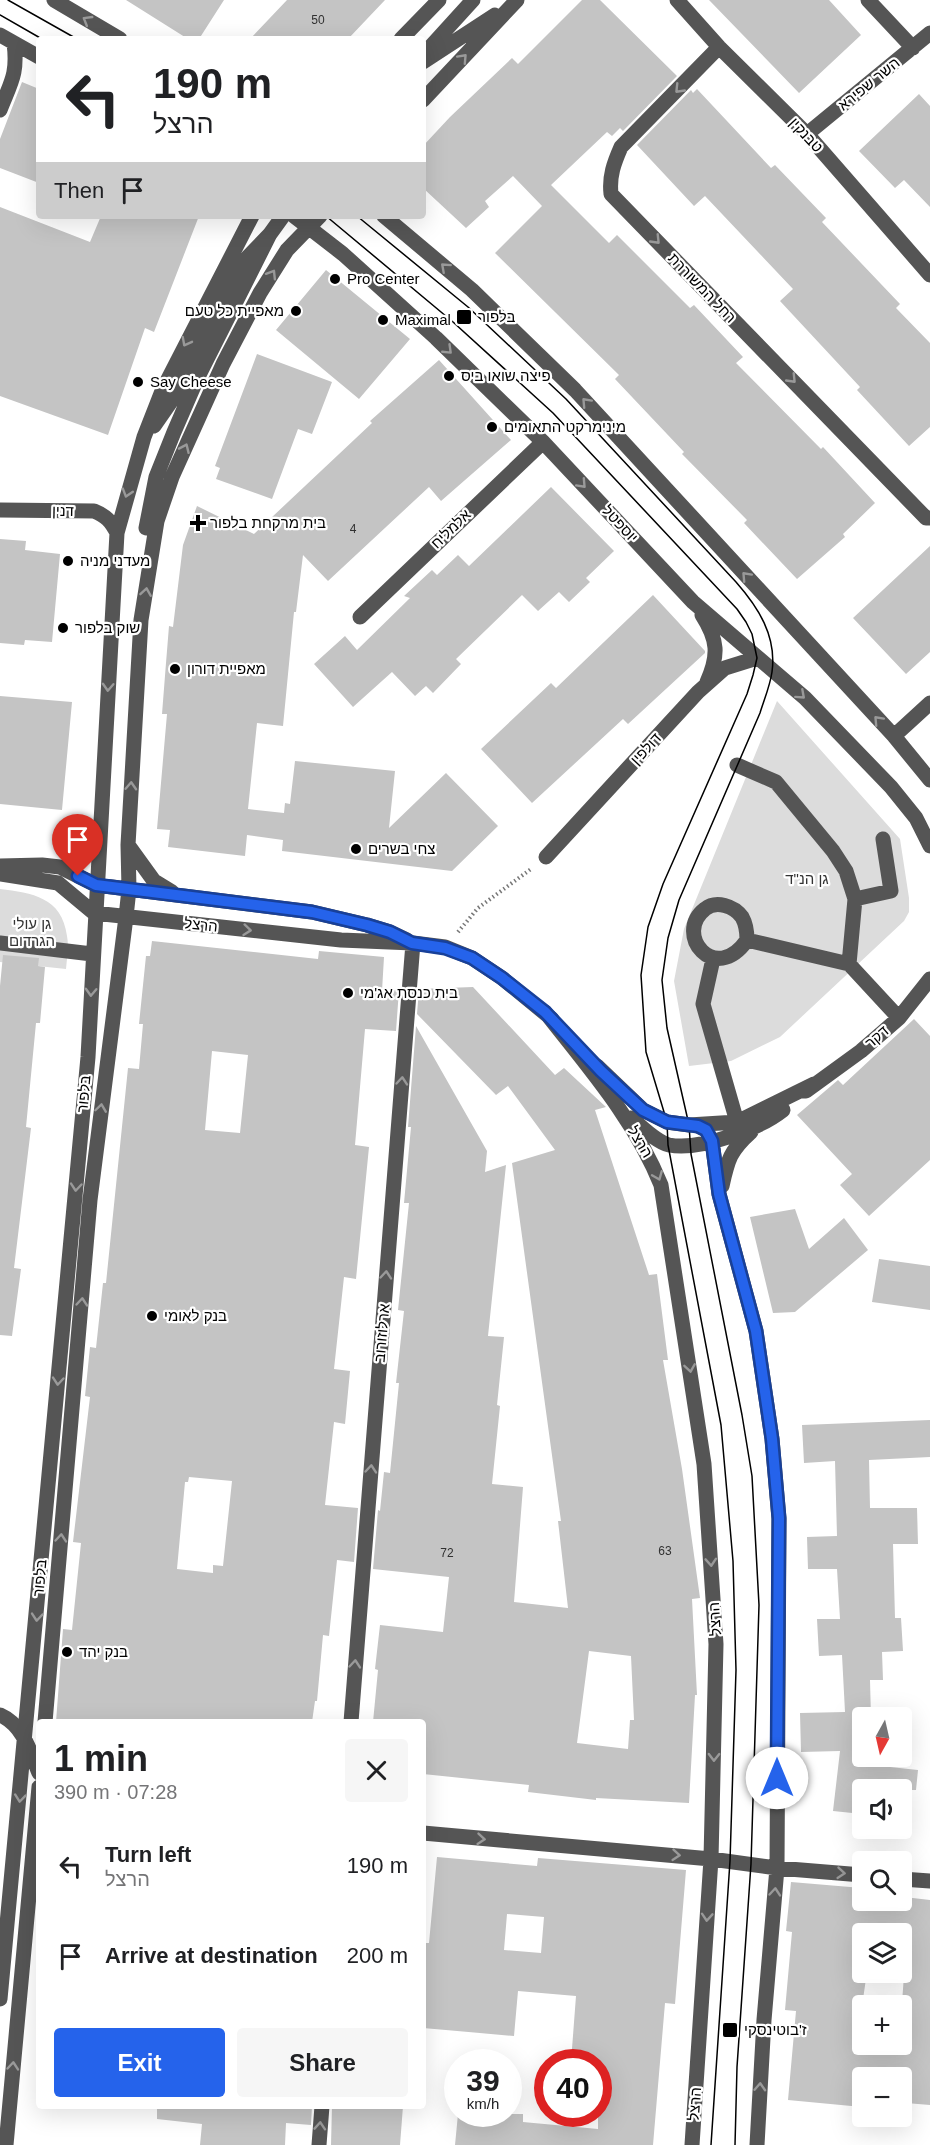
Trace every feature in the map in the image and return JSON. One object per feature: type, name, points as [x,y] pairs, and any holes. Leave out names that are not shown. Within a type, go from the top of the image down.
[{"type":"street","points":[[54,0],[115,36]]},
{"type":"street","points":[[426,52],[473,0]]},
{"type":"street","name":"טבנקין","points":[[677,0],[719,47],[807,134],[930,275]]},
{"type":"street","points":[[868,0],[913,48]]},
{"type":"street","points":[[426,60],[517,1]]},
{"type":"street","points":[[426,97],[517,1]]},
{"type":"street","points":[[404,36],[433,2]]},
{"type":"street","name":"השר שפירא","points":[[807,134],[930,33]]},
{"type":"street","points":[[7,39],[36,55]]},
{"type":"street","points":[[0,110],[13,80],[16,63],[7,39]]},
{"type":"street","name":"רחל המשוררת","points":[[719,47],[621,147],[609,182],[611,194],[928,518]]},
{"type":"street","name":"בלפור","points":[[0,1999],[88,1057],[94,913],[117,533],[144,437],[169,375],[250,219]]},
{"type":"street","points":[[144,437],[179,390],[243,262],[281,219]]},
{"type":"street","points":[[388,219],[472,290],[575,390],[894,736],[930,780]]},
{"type":"street","name":"בלפור","points":[[45,1719],[90,1200],[129,889],[128,845],[141,620],[156,521],[172,477],[223,364],[260,293],[287,250],[315,222]]},
{"type":"street","name":"יוספטל","points":[[315,222],[343,254],[436,338],[543,442],[693,602],[805,698],[891,787],[916,818],[930,846]]},
{"type":"street","points":[[150,564],[146,533],[156,477],[197,379],[270,234]]},
{"type":"street","name":"אלמליח","points":[[360,617],[543,442]]},
{"type":"street","name":"דנין","points":[[0,510],[94,511],[104,515],[112,523],[117,533]]},
{"type":"street","points":[[693,602],[711,629],[717,652],[706,685]]},
{"type":"street","name":"דולפין","points":[[546,857],[706,685],[725,668],[757,658]]},
{"type":"street","points":[[894,736],[930,703]]},
{"type":"street","points":[[737,765],[776,782],[833,851],[846,871],[855,899],[849,964]]},
{"type":"street","points":[[855,899],[891,891],[883,839]]},
{"type":"street","points":[[128,845],[154,881],[179,896]]},
{"type":"street","name":"הרצל","points":[[0,866],[60,867],[96,885],[312,912],[390,932],[412,943]]},
{"type":"street","points":[[0,874],[58,883],[94,913]]},
{"type":"street","points":[[724,905],[734,910],[742,918],[746,927],[747,940],[734,955],[713,959],[702,953],[694,936],[698,916],[705,908],[724,905]]},
{"type":"street","name":"הרצל","points":[[94,913],[341,940],[412,943],[445,948],[472,958],[545,1012],[601,1071],[643,1110],[667,1122],[698,1126]]},
{"type":"street","points":[[747,940],[849,964],[899,1018]]},
{"type":"street","points":[[0,943],[92,954]]},
{"type":"street","name":"ארלוזורוב","points":[[351,1719],[412,943]]},
{"type":"street","points":[[713,959],[703,1004],[737,1122]]},
{"type":"street","name":"דקר","points":[[712,1141],[740,1133],[781,1112],[814,1084],[861,1051],[899,1018],[930,979]]},
{"type":"street","name":"הרצל","points":[[545,1012],[619,1107],[651,1159],[661,1185],[704,1464],[716,1644],[711,1858],[692,2145]]},
{"type":"street","name":"דקר","points":[[698,1126],[737,1122],[814,1084]]},
{"type":"street","name":"הרצל","points":[[619,1107],[645,1130],[668,1144],[690,1145],[712,1141]]},
{"type":"street","points":[[719,1194],[728,1159],[736,1146],[751,1132],[781,1112]]},
{"type":"street","points":[[698,1126],[706,1130],[712,1141],[719,1194],[756,1331],[772,1439],[779,1518],[777,1868],[764,2020],[757,2145]]},
{"type":"street","points":[[0,1715],[13,1723],[26,1740],[36,1765]]},
{"type":"street","points":[[6,2145],[36,1820]]},
{"type":"street","points":[[426,1833],[711,1858],[777,1868],[852,1874]]},
{"type":"street","points":[[912,1880],[930,1881]]},
{"type":"street","points":[[319,2145],[322,2109]]},
{"type":"path","points":[[445,948],[478,908],[546,857]]},
{"type":"green space","name":"גן הנ\"ד","points":[[777,701],[900,839],[909,912],[904,921],[780,1037],[731,1061],[689,1066],[674,981],[684,929]]},
{"type":"green space","name":"גן עולי הגרדום","points":[[0,889],[44,899],[59,913],[68,940],[66,969],[0,962]]},
{"type":"building","points":[[126,0],[224,0],[201,36],[183,36]]},
{"type":"building","points":[[287,0],[385,0],[351,36],[253,36]]},
{"type":"building","points":[[582,0],[600,0],[677,76],[623,131],[620,128],[612,136],[607,132],[551,185],[609,243],[617,235],[690,308],[694,305],[743,357],[736,363],[821,449],[823,447],[875,503],[843,534],[845,537],[797,579],[744,523],[747,520],[682,454],[684,452],[615,379],[619,375],[495,253],[542,206],[513,176],[485,201],[489,207],[466,228],[426,191],[426,143],[512,58],[518,64]]},
{"type":"building","points":[[709,0],[829,0],[861,35],[799,93]]},
{"type":"building","points":[[22,82],[36,88],[36,182],[0,168],[0,139]]},
{"type":"building","points":[[697,89],[771,168],[775,165],[826,218],[822,222],[900,304],[896,308],[930,343],[930,427],[909,446],[857,390],[860,387],[780,301],[793,289],[705,196],[694,206],[637,145],[691,90],[693,93]]},
{"type":"building","points":[[919,94],[930,106],[930,207],[904,180],[895,188],[859,151]]},
{"type":"building","points":[[0,207],[90,242],[100,219],[198,219],[154,332],[145,328],[108,435],[0,396]]},
{"type":"building","points":[[326,270],[410,339],[359,399],[276,330]]},
{"type":"building","points":[[257,354],[332,382],[312,434],[298,429],[272,499],[216,479],[220,468],[215,466]]},
{"type":"building","points":[[439,360],[511,440],[441,501],[429,487],[328,581],[303,555],[296,612],[294,612],[283,726],[257,723],[248,809],[284,813],[285,803],[290,804],[295,761],[395,771],[389,828],[446,773],[498,826],[452,871],[282,851],[283,840],[247,835],[245,856],[168,847],[170,830],[157,829],[167,714],[162,714],[169,626],[173,627],[183,545],[197,506],[254,534],[372,423],[370,421]]},
{"type":"building","points":[[551,487],[614,551],[586,578],[590,582],[569,602],[559,592],[538,611],[522,595],[456,659],[461,664],[433,693],[426,686],[415,696],[392,672],[353,707],[314,664],[345,636],[357,650],[410,598],[404,596],[432,570],[437,575],[458,555],[469,566]]},
{"type":"building","points":[[0,539],[26,541],[25,550],[60,554],[52,642],[25,640],[24,645],[0,643]]},
{"type":"building","points":[[930,546],[930,652],[906,674],[853,618]]},
{"type":"building","points":[[653,595],[705,653],[628,724],[623,719],[532,803],[481,749],[551,683],[556,688]]},
{"type":"building","points":[[0,696],[72,702],[62,810],[0,804]]},
{"type":"building","points":[[152,941],[318,959],[319,951],[384,957],[382,991],[399,990],[396,1031],[365,1029],[355,1145],[369,1147],[356,1279],[344,1277],[334,1369],[350,1371],[345,1424],[334,1422],[325,1505],[358,1508],[354,1562],[337,1560],[329,1636],[323,1635],[317,1701],[315,1701],[312,1719],[56,1719],[63,1629],[72,1630],[81,1543],[73,1542],[90,1397],[85,1396],[90,1347],[96,1348],[103,1283],[106,1283],[128,1068],[139,1069],[143,1024],[139,1024],[146,956],[150,956]],"holes":[[[212,1051],[248,1055],[240,1133],[205,1130]],[[189,1477],[232,1481],[223,1566],[213,1565],[213,1573],[177,1569],[185,1482],[188,1482]]]},
{"type":"building","points":[[3,955],[39,958],[38,966],[45,967],[40,1023],[36,1023],[26,1127],[31,1128],[14,1268],[21,1269],[12,1336],[0,1335],[0,986]]},
{"type":"building","points":[[473,987],[555,1075],[564,1068],[606,1107],[595,1110],[649,1275],[657,1274],[668,1360],[663,1360],[682,1469],[700,1598],[692,1599],[697,1695],[695,1695],[689,1803],[596,1798],[596,1800],[528,1792],[529,1785],[426,1774],[426,1719],[373,1719],[378,1670],[375,1669],[380,1625],[443,1632],[449,1577],[373,1569],[384,1472],[390,1473],[399,1383],[396,1383],[404,1311],[398,1310],[409,1203],[404,1203],[411,1127],[408,1127],[416,1026],[487,1151],[485,1172],[506,1165],[488,1336],[504,1337],[492,1484],[523,1487],[514,1602],[568,1608],[558,1521],[561,1521],[512,1163],[555,1150],[508,1086],[496,1095],[417,1014],[419,989]],"holes":[[[589,1651],[631,1656],[634,1720],[630,1720],[628,1749],[577,1743]]]},
{"type":"building","points":[[914,1019],[930,1036],[930,1160],[869,1216],[840,1185],[852,1174],[797,1115],[838,1080],[843,1085]]},
{"type":"building","points":[[795,1209],[809,1249],[844,1218],[868,1250],[795,1312],[773,1313],[750,1217]]},
{"type":"building","points":[[879,1259],[930,1266],[930,1310],[872,1302]]},
{"type":"building","points":[[930,1420],[930,1457],[869,1460],[870,1508],[917,1508],[918,1544],[893,1544],[895,1618],[901,1618],[903,1651],[882,1652],[883,1680],[870,1680],[871,1707],[852,1707],[852,1767],[918,1770],[916,1790],[912,1790],[912,1779],[852,1779],[852,1813],[833,1811],[840,1751],[801,1752],[800,1713],[845,1712],[842,1655],[819,1656],[817,1619],[840,1619],[837,1569],[808,1569],[807,1537],[837,1536],[835,1461],[804,1463],[802,1425]]},
{"type":"building","points":[[437,1857],[537,1866],[538,1858],[686,1870],[675,2004],[665,2003],[653,2145],[455,2145],[457,2127],[522,2127],[522,2114],[523,2122],[534,2123],[534,2127],[598,2129],[598,2127],[612,2127],[612,2049],[572,2049],[576,1996],[518,1991],[514,2036],[426,2028],[426,1943],[429,1943]],"holes":[[[507,1914],[544,1917],[541,1953],[504,1950]]]},
{"type":"building","points":[[791,1882],[852,1887],[852,1911],[912,1911],[912,1898],[930,1900],[930,2105],[912,2104],[912,2067],[852,2067],[852,2106],[788,2100],[796,2011],[785,2010],[792,1932],[786,1931]],"holes":[[[852,1923],[912,1923],[912,1983],[903,1983],[903,1995],[912,1995],[912,2055],[852,2055],[852,1995],[864,1995],[865,1983],[852,1983]]]},
{"type":"building","points":[[157,2109],[312,2109],[311,2125],[286,2123],[285,2145],[200,2145],[202,2124],[157,2119]]},
{"type":"building","points":[[332,2109],[403,2109],[400,2145],[331,2145]]},
{"type":"tram line","points":[[8,0],[72,36]]},
{"type":"tram line","points":[[0,15],[37,36]]},
{"type":"tram line","points":[[330,219],[453,322],[553,413],[737,609],[752,634],[757,658],[747,694],[663,884],[648,927],[641,975],[646,1052],[667,1122],[668,1145],[721,1425],[733,1561],[736,1670],[730,1861],[711,2145]]},
{"type":"tram line","points":[[361,219],[468,307],[566,399],[736,582],[758,612],[772,646],[772,672],[767,693],[679,900],[668,938],[662,980],[667,1028],[689,1125],[691,1154],[752,1476],[759,1605],[751,1864],[737,2067],[735,2145]]},
{"type":"place","name":"Pro Center","points":[[335,279]]},
{"type":"place","name":"מאפיית כל טעם","points":[[296,311]]},
{"type":"place","name":"בלפור","points":[[464,317]]},
{"type":"place","name":"Maximal","points":[[383,320]]},
{"type":"place","name":"פיצה שואו ביס","points":[[449,376]]},
{"type":"place","name":"Say Cheese","points":[[138,382]]},
{"type":"place","name":"מינימרקט התאומים","points":[[492,427]]},
{"type":"place","name":"בית מרקחת בלפור","points":[[198,523]]},
{"type":"place","name":"מעדני מניה","points":[[68,561]]},
{"type":"place","name":"שוק בלפור","points":[[63,628]]},
{"type":"place","name":"מאפיית דורון","points":[[175,669]]},
{"type":"place","name":"צחי בשרים","points":[[356,849]]},
{"type":"place","name":"בית כנסת אג'מי","points":[[348,993]]},
{"type":"place","name":"בנק לאומי","points":[[152,1316]]},
{"type":"place","name":"בנק יהד","points":[[67,1652]]},
{"type":"place","name":"ז'בוטינסקי","points":[[730,2030]]},
{"type":"route","points":[[78,876],[96,885],[312,912],[343,918],[390,932],[412,943],[445,948],[472,958],[545,1012],[601,1071],[643,1110],[667,1122],[698,1126],[706,1130],[712,1141],[719,1194],[756,1331],[772,1439],[779,1518],[777,1778]]}]
